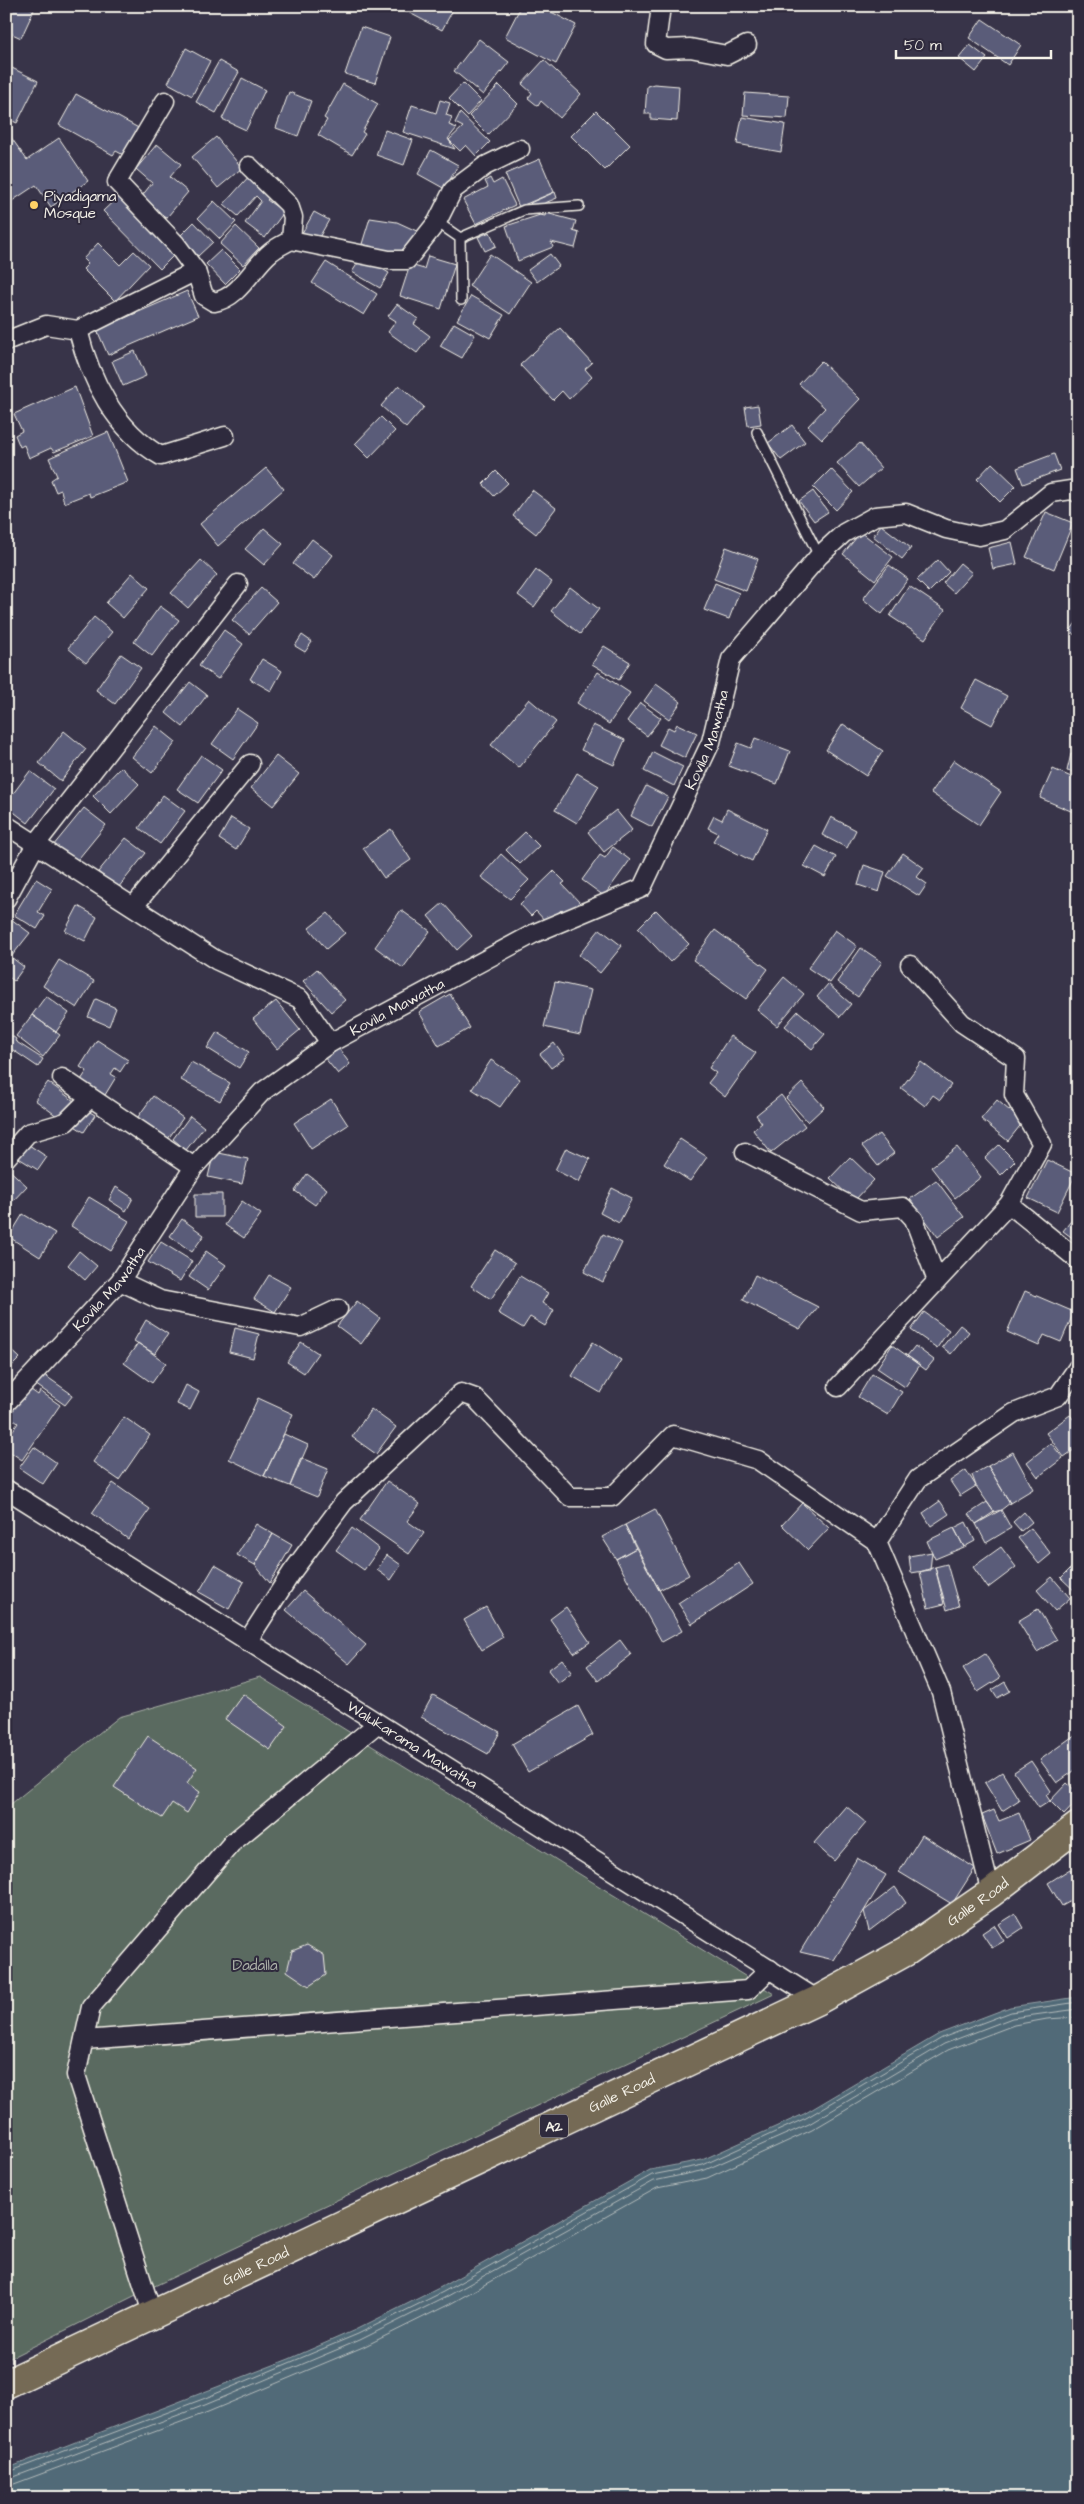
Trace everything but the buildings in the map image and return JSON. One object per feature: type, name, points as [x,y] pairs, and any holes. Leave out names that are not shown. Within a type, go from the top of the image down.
[{"type":"highway","name":"Galle Road","points":[[6,2384],[818,2000],[907,1951],[991,1893],[1078,1826]]},
{"type":"street","points":[[661,6],[656,44],[666,49],[690,48],[727,56],[747,45]]},
{"type":"street","points":[[165,101],[117,182],[176,244],[196,271],[204,296],[214,302],[223,301],[243,284],[270,252],[291,240],[389,260],[407,260],[436,222],[454,190],[485,166],[520,149]]},
{"type":"street","points":[[249,166],[289,205],[293,217],[291,240]]},
{"type":"street","points":[[6,341],[46,326],[78,330],[196,271]]},
{"type":"street","points":[[78,330],[86,362],[103,397],[143,446],[161,456],[225,436]]},
{"type":"street","name":"Kovila Mawatha","points":[[6,1402],[120,1281],[194,1167],[262,1092],[330,1043],[535,933],[642,888],[711,742],[731,659],[819,556],[844,533],[875,516],[906,513],[946,528],[979,536],[1005,530],[1030,512],[1051,493],[1071,490],[1078,493]]},
{"type":"street","points":[[6,899],[36,844],[238,584]]},
{"type":"street","points":[[134,906],[250,764]]},
{"type":"street","points":[[6,825],[216,960],[300,999],[330,1043]]},
{"type":"street","points":[[838,1387],[1009,1204],[1042,1144],[1014,1095],[1016,1059],[962,1023],[910,965]]},
{"type":"street","points":[[62,1078],[194,1167]]},
{"type":"street","points":[[6,1158],[28,1133],[66,1122],[90,1098]]},
{"type":"street","points":[[745,1152],[861,1211],[903,1207],[914,1219],[938,1281]]},
{"type":"street","points":[[1009,1204],[1078,1260]]},
{"type":"street","points":[[120,1281],[160,1300],[300,1327],[338,1309]]},
{"type":"street","points":[[877,1542],[918,1479],[1014,1414],[1058,1396],[1078,1367]]},
{"type":"street","points":[[247,1642],[292,1572],[344,1502],[461,1393],[475,1398],[570,1497],[612,1496],[673,1436],[758,1460],[877,1542],[941,1692],[991,1893]]},
{"type":"street","name":"Walukarama Mawatha","points":[[6,1489],[818,2000]]},
{"type":"street","points":[[153,2316],[76,2075],[91,2007],[232,1843],[377,1724]]},
{"type":"street","points":[[84,2040],[748,1990],[770,1969]]},
{"type":"lane","points":[[460,238],[524,210],[579,206]]},
{"type":"lane","points":[[436,222],[460,238]]},
{"type":"lane","points":[[460,238],[461,300]]},
{"type":"lane","points":[[757,432],[819,556]]},
{"type":"green space","name":"Dadalla","points":[[260,1677],[774,1994],[146,2290],[6,2360],[6,1808],[119,1717]]},
{"type":"water","points":[[1078,1997],[1078,2498],[6,2498],[6,2469],[289,2359],[355,2330],[441,2287],[650,2170],[702,2160],[804,2114],[939,2034],[1010,2007]]},
{"type":"place","name":"Piyadigama Mosque","points":[[34,205]]}]
